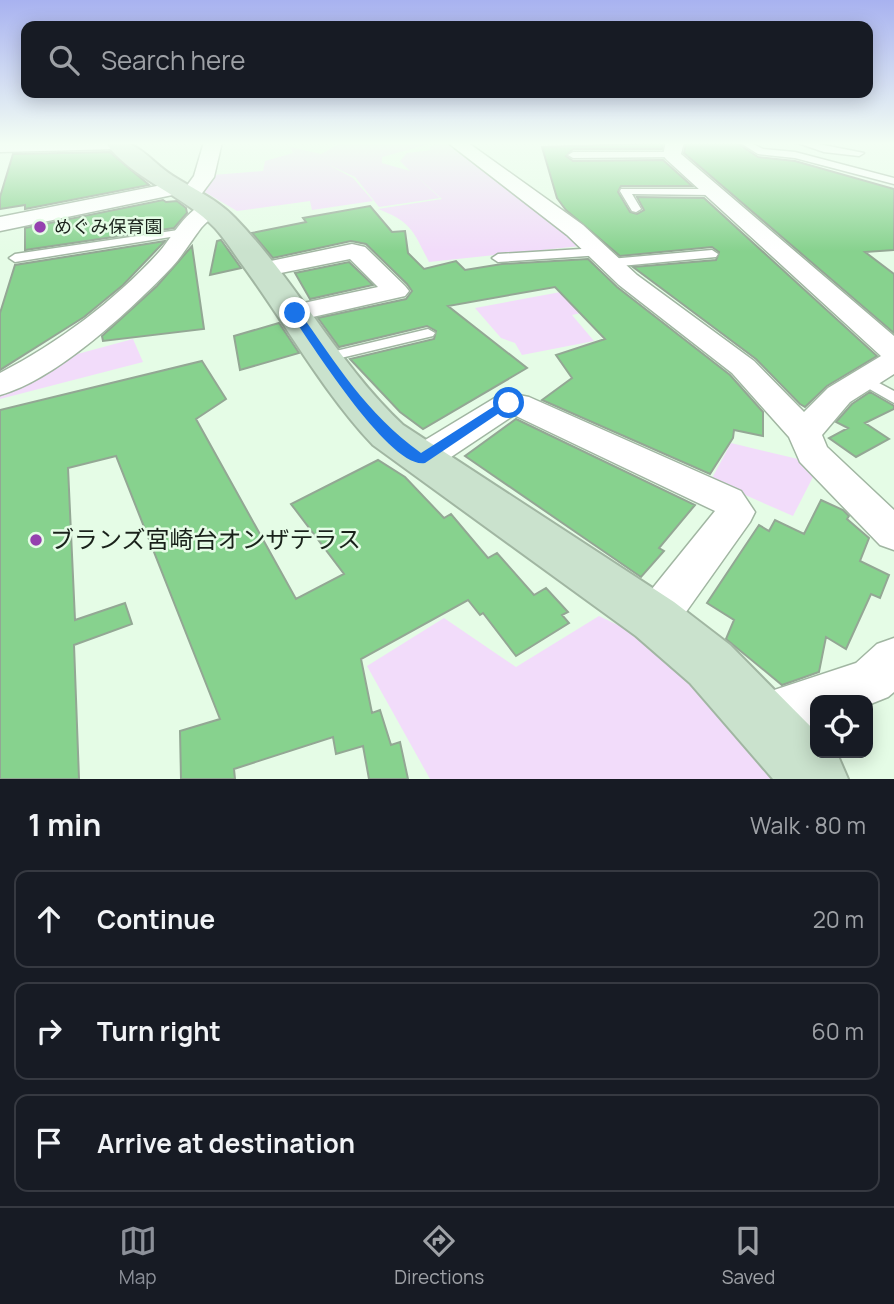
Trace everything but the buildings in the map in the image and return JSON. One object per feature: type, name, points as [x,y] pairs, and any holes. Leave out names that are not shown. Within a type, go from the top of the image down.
[{"type":"street","points":[[158,178],[190,206],[225,223],[295,313],[362,409],[388,435],[420,460],[654,619],[710,664],[815,779]]},
{"type":"street","points":[[0,385],[38,367],[91,327],[163,262],[203,178]]},
{"type":"street","points":[[505,178],[575,230],[628,280],[743,367],[804,433],[812,453],[894,534]]},
{"type":"street","points":[[700,178],[711,191],[828,289],[894,352]]},
{"type":"street","points":[[0,225],[190,206]]},
{"type":"street","points":[[261,270],[357,251],[396,291],[295,313]]},
{"type":"street","points":[[804,433],[839,395],[894,361]]},
{"type":"street","points":[[420,460],[509,403],[518,404],[728,501],[736,512],[654,619]]},
{"type":"street","points":[[762,718],[871,681],[894,660]]},
{"type":"lane","points":[[636,209],[625,191],[711,191]]},
{"type":"lane","points":[[15,258],[190,206]]},
{"type":"lane","points":[[677,245],[687,256]]},
{"type":"lane","points":[[498,258],[712,254]]},
{"type":"lane","points":[[324,358],[428,334]]},
{"type":"lane","points":[[863,380],[894,398]]},
{"type":"shaded area","points":[[211,178],[353,178],[373,201],[312,210],[310,201],[237,211],[203,191]]},
{"type":"shaded area","points":[[356,178],[419,178],[440,198],[379,207]]},
{"type":"shaded area","points":[[419,178],[502,178],[557,221],[580,246],[429,262],[405,223],[378,209],[442,199]]},
{"type":"shaded area","points":[[593,286],[614,306],[572,315],[594,341],[522,355],[515,343],[501,338],[475,308]]},
{"type":"shaded area","points":[[133,339],[143,362],[0,399],[0,395],[70,356]]},
{"type":"shaded area","points":[[731,443],[798,459],[813,477],[793,516],[711,480]]},
{"type":"shaded area","points":[[599,616],[651,641],[721,707],[777,779],[430,779],[367,666],[444,618],[516,667]]},
{"type":"place","name":"めぐみ保育園","points":[[40,227]]},
{"type":"place","name":"ブランズ宮崎台オンザテラス","points":[[36,540]]},
{"type":"route","points":[[295,313],[362,409],[388,435],[420,460],[509,403]]}]
